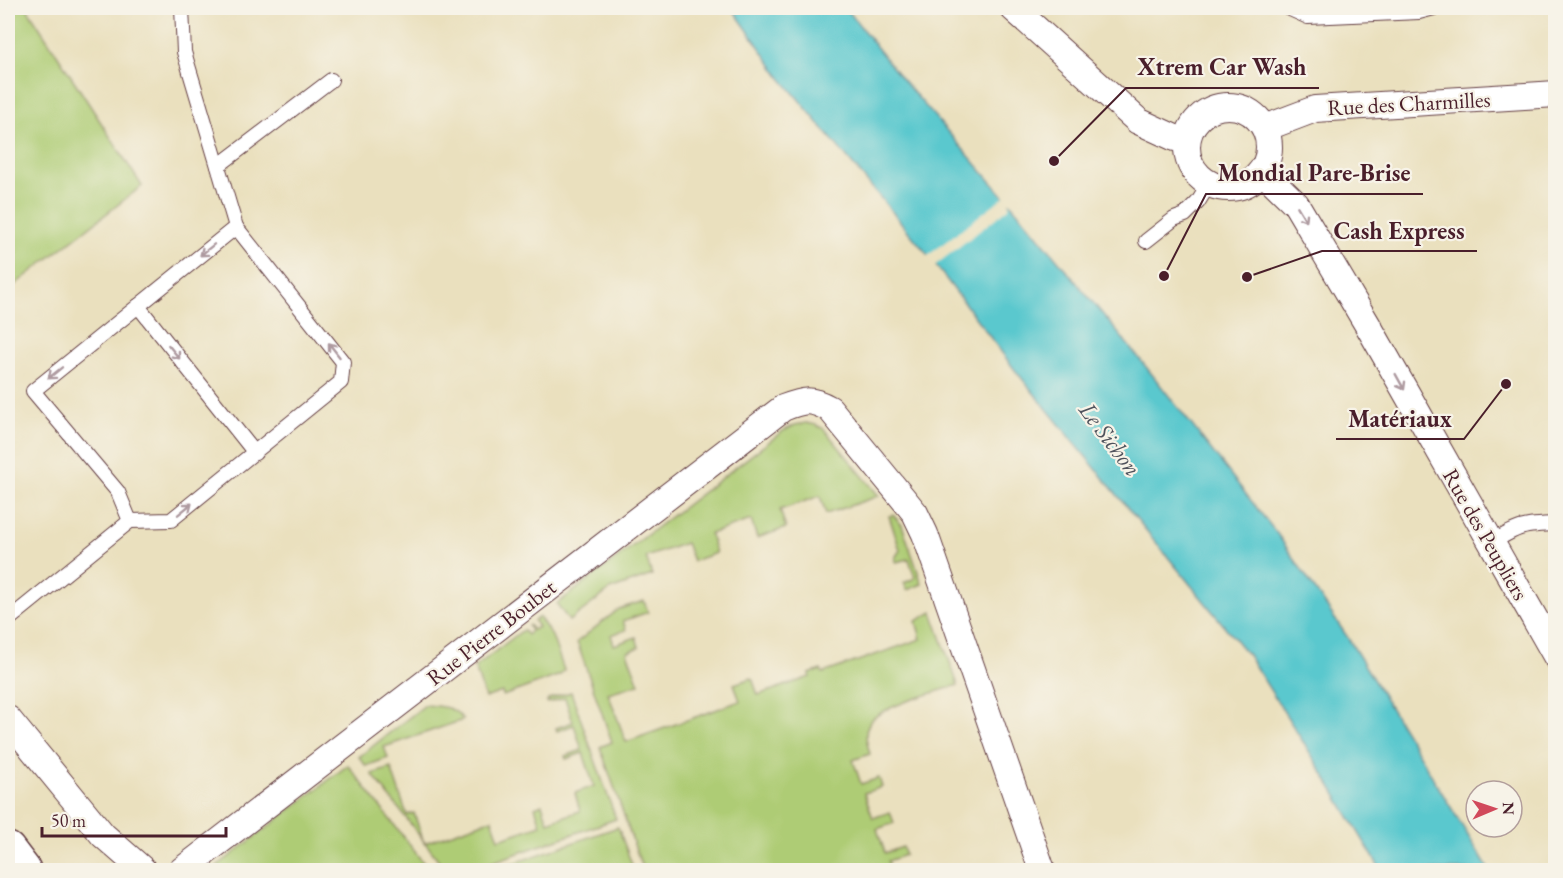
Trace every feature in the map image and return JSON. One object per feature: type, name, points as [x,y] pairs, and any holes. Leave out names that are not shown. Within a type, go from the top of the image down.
[{"type":"main road","points":[[8,849],[24,870]]},
{"type":"street","points":[[1013,8],[1138,121],[1175,138],[1187,140]]},
{"type":"street","name":"Rue des Charmilles","points":[[1265,128],[1315,109],[1556,94]]},
{"type":"street","points":[[1221,106],[1247,109],[1265,128],[1270,150],[1268,161],[1254,180],[1233,189],[1221,188],[1199,177],[1191,166],[1187,153],[1187,140],[1191,128],[1209,110],[1221,106]]},
{"type":"street","name":"Rue des Peupliers","points":[[1262,171],[1296,204],[1379,344],[1556,657]]},
{"type":"street","name":"Rue Pierre Boubet","points":[[182,870],[783,408],[803,400],[816,401],[830,409],[915,513],[925,534],[1042,870]]},
{"type":"street","points":[[8,719],[103,835],[143,870]]},
{"type":"lane","points":[[8,621],[130,521],[171,520],[342,382],[343,362],[236,227],[184,52],[182,8]]},
{"type":"lane","points":[[1288,8],[1308,17],[1419,12],[1434,8]]},
{"type":"lane","points":[[218,166],[330,80]]},
{"type":"lane","points":[[1146,241],[1174,219],[1185,215],[1198,202],[1209,184]]},
{"type":"lane","points":[[130,521],[118,492],[33,391],[236,227]]},
{"type":"lane","points":[[138,306],[255,453]]},
{"type":"lane","points":[[1491,543],[1515,528],[1525,525],[1556,524]]},
{"type":"green space","points":[[8,8],[27,8],[142,186],[8,290]]},
{"type":"green space","points":[[806,423],[824,429],[879,496],[826,514],[820,496],[780,510],[786,528],[757,538],[751,520],[710,534],[716,553],[693,561],[686,543],[646,557],[652,575],[610,590],[569,621],[557,604],[783,431]]},
{"type":"green space","points":[[893,515],[902,525],[922,584],[907,590],[904,583],[915,578],[909,559],[896,562],[895,558],[900,550],[889,516]]},
{"type":"green space","points":[[644,601],[648,612],[623,621],[626,630],[611,635],[614,645],[636,637],[639,647],[627,652],[639,684],[608,693],[626,742],[740,701],[734,684],[752,678],[758,695],[810,677],[809,674],[821,670],[823,673],[921,639],[916,621],[932,612],[958,685],[897,705],[876,716],[870,722],[867,730],[866,738],[870,754],[853,760],[861,784],[879,778],[882,787],[864,793],[873,818],[890,812],[894,823],[877,829],[885,853],[903,847],[905,855],[888,861],[891,870],[643,870],[600,747],[612,742],[577,642],[619,609]]},
{"type":"green space","points":[[539,617],[552,636],[564,670],[560,675],[503,696],[502,692],[485,698],[475,667],[523,630],[527,635],[531,631],[529,625],[533,630],[538,627],[534,621]]},
{"type":"green space","points":[[571,692],[616,819],[470,870],[446,870],[425,843],[492,819],[499,839],[541,825],[535,807],[542,804],[548,822],[580,811],[575,793],[594,786],[583,753],[566,759],[565,756],[582,750],[574,725],[557,731],[556,728],[573,722],[565,698],[547,702],[549,699]]},
{"type":"green space","points":[[425,705],[451,709],[463,720],[384,747],[388,758],[366,766],[359,757]]},
{"type":"green space","points":[[348,765],[429,870],[212,870]]},
{"type":"green space","points":[[391,768],[407,815],[414,813],[423,840],[372,774]]},
{"type":"green space","points":[[618,827],[634,870],[494,870]]},
{"type":"water","name":"Le Sichon","points":[[732,8],[846,8],[901,78],[1023,218],[1143,363],[1278,535],[1348,638],[1464,829],[1464,839],[1470,839],[1489,870],[1381,870],[1248,655],[1015,370],[928,255],[781,78]]},
{"type":"pier","points":[[1006,195],[1010,199],[1009,208],[933,267],[926,257]]},
{"type":"place","name":"Xtrem Car Wash","points":[[1054,161]]},
{"type":"place","name":"Mondial Pare-Brise","points":[[1164,276]]},
{"type":"place","name":"Cash Express","points":[[1247,277]]},
{"type":"place","name":"Matériaux","points":[[1506,384]]}]
